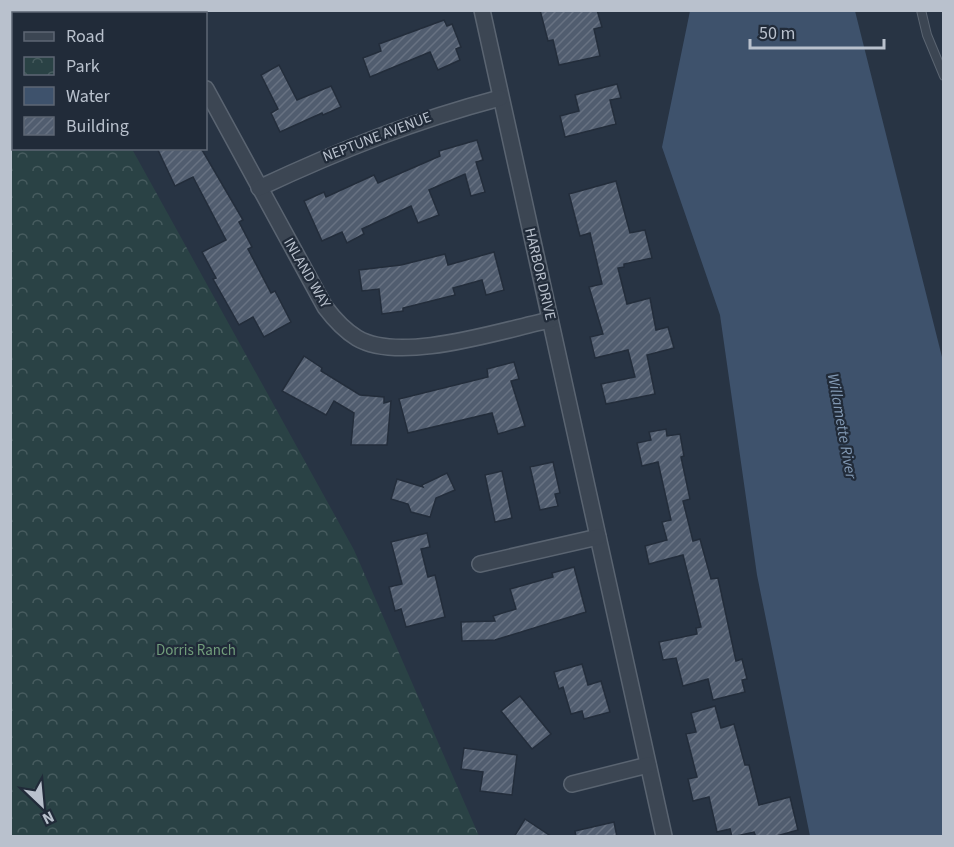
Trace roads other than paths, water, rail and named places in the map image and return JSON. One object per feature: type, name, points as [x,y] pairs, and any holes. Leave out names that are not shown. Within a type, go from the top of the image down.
[{"type":"street","name":"HARBOR DRIVE","points":[[482,10],[664,837]]},
{"type":"street","name":"INLAND WAY","points":[[207,91],[325,307],[339,325],[359,339],[389,349],[420,348],[550,320]]},
{"type":"street","name":"NEPTUNE AVENUE","points":[[259,188],[352,145],[430,116],[500,98]]},
{"type":"street","points":[[480,564],[598,537]]},
{"type":"street","points":[[572,784],[648,765]]},
{"type":"lane","points":[[921,10],[927,34],[944,76]]},
{"type":"water","name":"Willamette River","points":[[690,11],[855,11],[943,361],[943,836],[810,836],[757,575],[720,315],[662,147]]},
{"type":"park label","name":"Dorris Ranch","points":[[196,650]]}]
